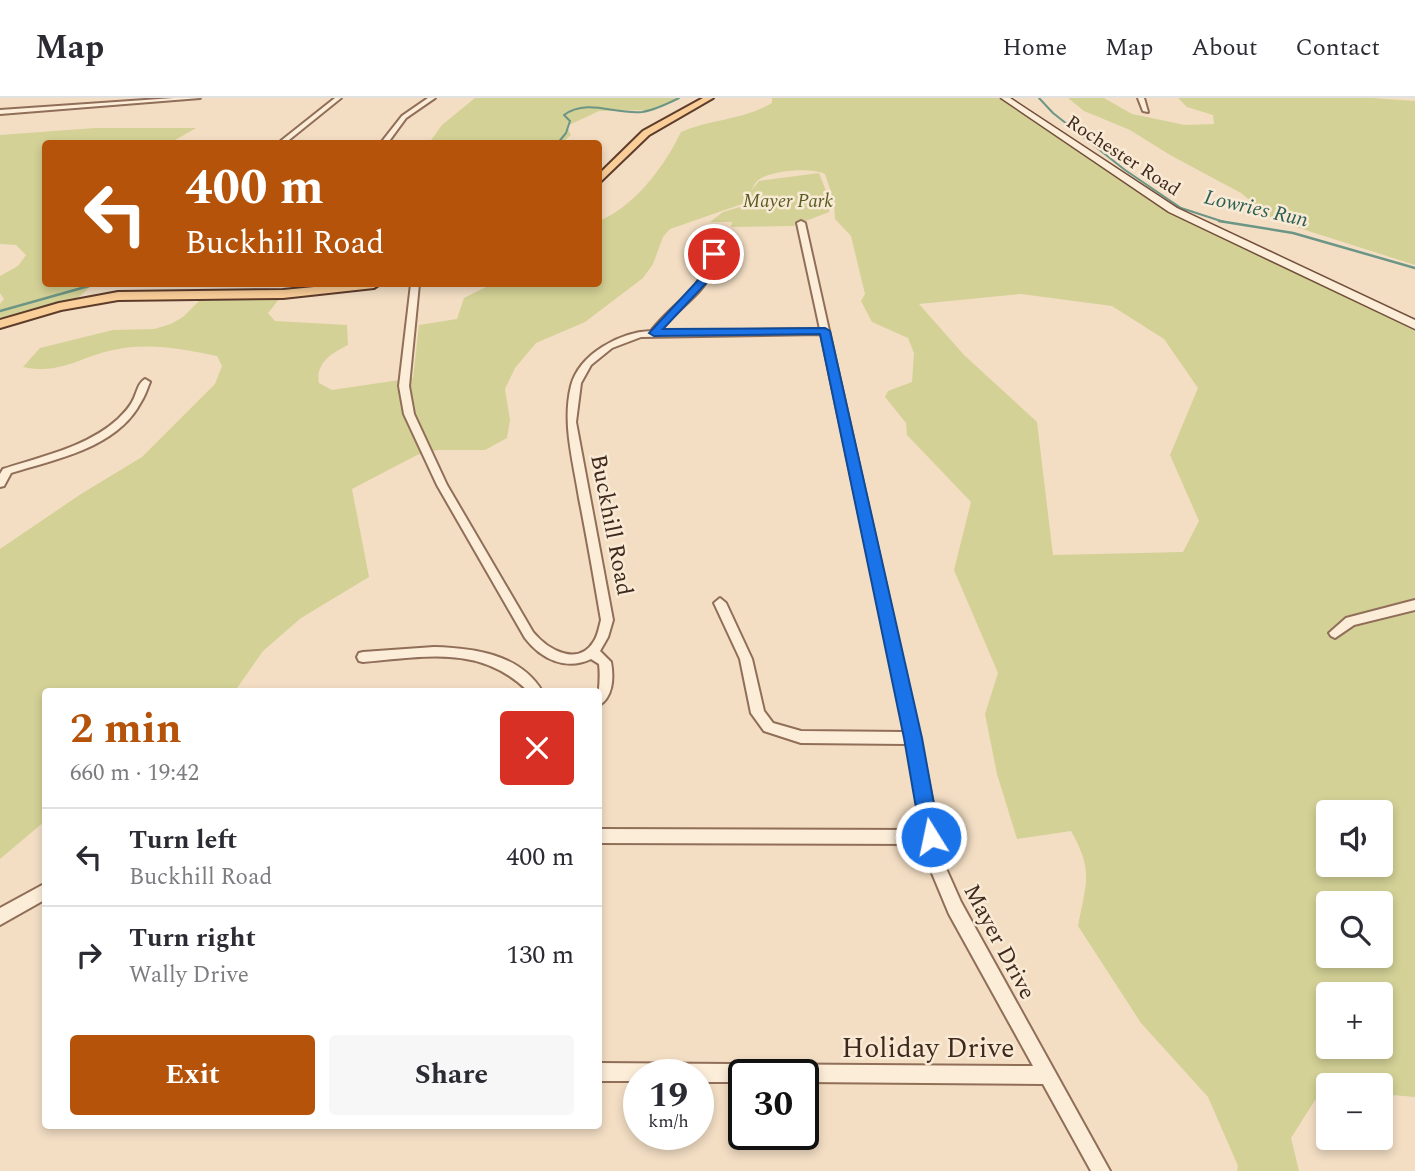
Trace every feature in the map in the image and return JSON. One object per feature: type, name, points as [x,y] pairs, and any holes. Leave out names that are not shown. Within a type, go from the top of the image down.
[{"type":"main road","points":[[602,177],[646,133],[709,98]]},
{"type":"main road","points":[[0,324],[71,304],[118,296],[283,294],[347,287]]},
{"type":"street","points":[[0,112],[197,98]]},
{"type":"street","points":[[284,140],[338,98]]},
{"type":"street","points":[[386,140],[404,117],[432,98]]},
{"type":"street","name":"Rochester Road","points":[[1005,98],[1173,210],[1415,324]]},
{"type":"street","points":[[1141,98],[1146,111]]},
{"type":"street","name":"Mayer Drive","points":[[801,223],[913,738],[937,866],[955,908],[1101,1171]]},
{"type":"street","points":[[654,333],[706,277],[714,254],[710,229]]},
{"type":"street","points":[[415,287],[404,386],[409,414],[433,468],[535,644],[558,659],[570,659],[592,652],[605,662],[608,674],[602,694]]},
{"type":"street","name":"Buckhill Road","points":[[592,652],[603,633],[606,609],[573,441],[573,394],[582,371],[601,351],[627,338],[654,333],[825,331]]},
{"type":"street","points":[[0,484],[4,465],[69,452],[112,429],[135,405],[145,383]]},
{"type":"street","points":[[720,603],[746,659],[758,713],[769,727],[802,737],[913,738]]},
{"type":"street","points":[[1335,633],[1350,621],[1415,605]]},
{"type":"street","points":[[363,657],[443,652],[479,654],[512,667],[533,688]]},
{"type":"street","points":[[602,836],[931,837]]},
{"type":"street","points":[[0,917],[42,892]]},
{"type":"street","name":"Holiday Drive","points":[[602,1072],[1047,1075]]},
{"type":"green space","points":[[475,98],[678,98],[651,110],[599,111],[567,126],[571,135],[565,140],[431,140],[442,125]]},
{"type":"green space","name":"Mayer Park","points":[[772,98],[999,98],[1163,209],[1415,330],[1415,1097],[1393,1095],[1393,1073],[1316,1073],[1316,1100],[1291,1138],[1299,1171],[1237,1171],[1238,1166],[1208,1097],[1141,1023],[1078,926],[1086,877],[1083,857],[1071,831],[1017,839],[997,774],[985,714],[998,673],[954,570],[971,502],[907,435],[906,423],[885,397],[888,391],[912,382],[914,353],[908,338],[872,322],[861,301],[865,294],[851,236],[835,219],[834,201],[825,174],[819,172],[790,171],[771,174],[757,181],[751,191],[759,181],[819,173],[830,201],[829,212],[793,226],[731,227],[732,222],[710,222],[723,212],[742,204],[670,229],[663,237],[653,264],[643,278],[585,322],[536,343],[515,368],[505,389],[510,420],[507,438],[485,450],[437,450],[417,455],[352,489],[369,577],[301,618],[263,651],[237,688],[42,688],[42,824],[0,859],[0,549],[81,494],[142,457],[215,384],[222,366],[217,356],[179,349],[139,347],[101,353],[48,369],[23,367],[40,348],[113,330],[154,329],[171,324],[183,317],[200,300],[280,298],[268,313],[275,321],[347,325],[348,345],[322,364],[319,383],[332,390],[413,378],[419,325],[457,319],[464,298],[486,287],[602,287],[602,219],[625,206],[647,184],[666,159],[681,132],[750,113],[772,103]],"holes":[[[1021,294],[1112,306],[1164,339],[1198,388],[1170,455],[1199,521],[1183,552],[1053,555],[1037,422],[964,355],[919,304]]]},
{"type":"green space","points":[[1068,98],[1104,98],[1132,114],[1185,125],[1214,124],[1213,115],[1187,107],[1178,98],[1372,98],[1415,101],[1415,265],[1274,220],[1241,193],[1130,130],[1084,111]]},
{"type":"green space","points":[[95,128],[196,128],[175,140],[42,140],[42,287],[90,287],[76,300],[0,320],[0,304],[4,299],[0,293],[0,276],[18,266],[26,255],[16,245],[0,244],[0,135]]},
{"type":"waterway","points":[[560,140],[570,121],[564,115],[573,110],[592,107],[642,112],[679,98]]},
{"type":"waterway","name":"Lowries Run","points":[[1039,98],[1053,113],[1125,170],[1181,208],[1223,222]]},
{"type":"waterway","name":"Lowries Run","points":[[1223,222],[1293,233],[1415,268]]},
{"type":"waterway","points":[[0,311],[85,287]]},
{"type":"route","points":[[714,254],[706,277],[654,333],[825,331],[913,738],[931,837]]}]
